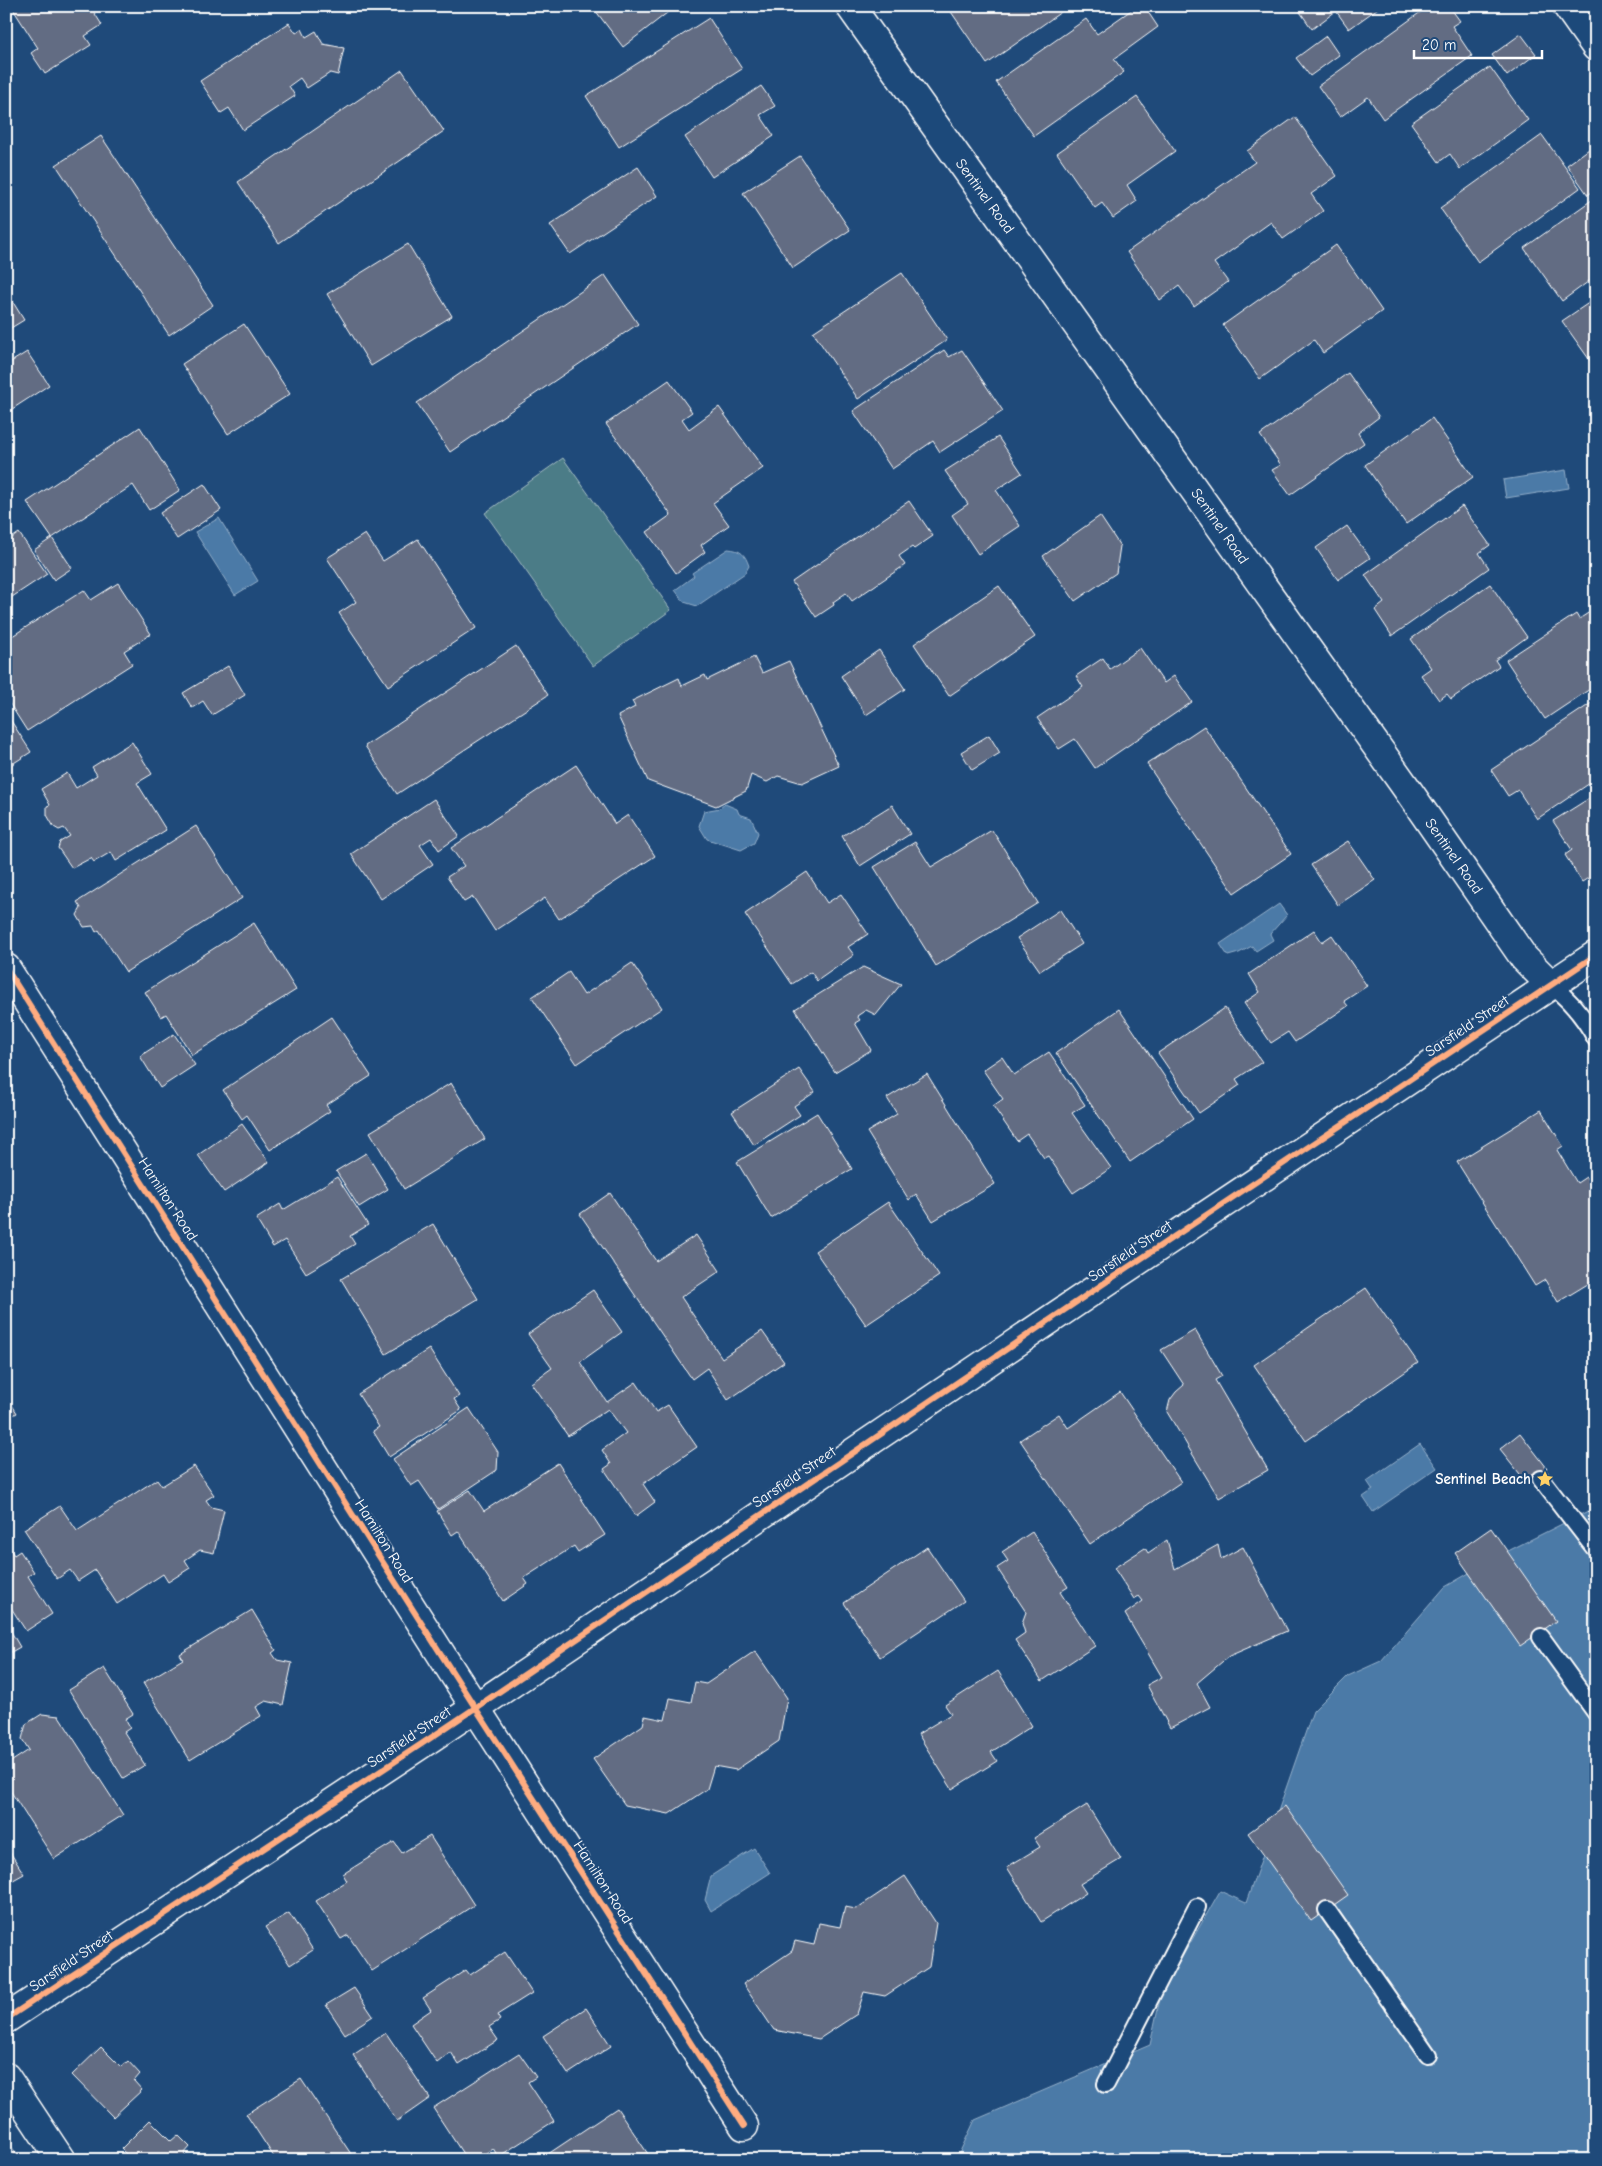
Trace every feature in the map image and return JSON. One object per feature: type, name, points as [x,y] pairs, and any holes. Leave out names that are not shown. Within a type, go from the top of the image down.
[{"type":"street","name":"Sentinel Road","points":[[850,6],[1394,770],[1524,958],[1552,985]]},
{"type":"street","points":[[1566,6],[1596,47]]},
{"type":"street","name":"Sarsfield Street","points":[[6,2020],[476,1707],[1119,1273],[1596,955]]},
{"type":"street","name":"Hamilton Road","points":[[6,968],[744,2126]]},
{"type":"street","points":[[6,2077],[61,2160]]},
{"type":"lane","name":"Sentinel Road","points":[[1552,985],[1568,999],[1591,1029],[1596,1039]]},
{"type":"lane","points":[[1541,1479],[1596,1550]]},
{"type":"lane","points":[[1541,1637],[1596,1713]]},
{"type":"lane","points":[[1106,2084],[1197,1907]]},
{"type":"lane","points":[[1327,1910],[1428,2055]]},
{"type":"green space","points":[[563,458],[671,610],[593,666],[485,513]]},
{"type":"water","points":[[1566,470],[1569,488],[1506,498],[1503,480]]},
{"type":"water","points":[[219,518],[258,581],[235,595],[195,532]]},
{"type":"water","points":[[728,549],[736,550],[746,558],[749,566],[745,573],[697,606],[684,602],[675,590],[694,576],[692,573]]},
{"type":"water","points":[[725,804],[737,809],[739,814],[751,818],[758,833],[754,843],[741,850],[707,839],[699,826],[704,811],[720,808]]},
{"type":"water","points":[[1279,904],[1287,915],[1270,934],[1273,940],[1256,951],[1252,946],[1228,956],[1220,944]]},
{"type":"water","points":[[1420,1444],[1437,1468],[1373,1512],[1363,1497],[1373,1490],[1367,1481]]},
{"type":"water","points":[[1596,1507],[1596,2160],[956,2160],[975,2120],[1150,2045],[1161,1994],[1220,1891],[1246,1903],[1313,1711],[1348,1676],[1381,1661],[1445,1587],[1502,1554]]},
{"type":"water","points":[[754,1848],[770,1873],[711,1911],[705,1900],[711,1876]]},
{"type":"building","points":[[11,6],[90,6],[102,25],[85,36],[91,45],[45,74],[31,53],[38,48]]},
{"type":"building","points":[[592,6],[676,6],[623,47]]},
{"type":"building","points":[[947,6],[1057,6],[1061,12],[987,64]]},
{"type":"building","points":[[1137,6],[1144,6],[1158,27],[1114,59],[1124,72],[1034,136],[996,82],[1086,19],[1097,34]]},
{"type":"building","points":[[1296,6],[1381,6],[1349,29],[1336,11],[1312,29]]},
{"type":"building","points":[[1429,6],[1449,6],[1460,21],[1452,26],[1472,56],[1383,119],[1368,97],[1340,117],[1318,86]]},
{"type":"building","points":[[709,18],[742,69],[619,147],[586,96]]},
{"type":"building","points":[[289,23],[296,33],[302,29],[306,37],[316,31],[323,44],[344,48],[338,75],[330,73],[307,88],[300,78],[289,86],[295,96],[243,130],[229,108],[221,113],[200,81]]},
{"type":"building","points":[[1521,34],[1536,54],[1507,76],[1492,55]]},
{"type":"building","points":[[1326,36],[1339,55],[1310,76],[1296,58]]},
{"type":"building","points":[[1490,67],[1528,120],[1460,169],[1450,154],[1439,162],[1411,123]]},
{"type":"building","points":[[402,70],[444,131],[279,243],[238,182]]},
{"type":"building","points":[[761,86],[775,106],[760,115],[774,136],[712,177],[685,137]]},
{"type":"building","points":[[1137,97],[1175,151],[1127,185],[1137,201],[1113,218],[1102,203],[1095,208],[1057,153]]},
{"type":"building","points":[[1295,117],[1337,176],[1311,194],[1323,211],[1283,239],[1271,222],[1214,263],[1228,282],[1194,306],[1179,286],[1160,300],[1127,252],[1255,162],[1247,151]]},
{"type":"building","points":[[1542,135],[1580,188],[1478,262],[1440,208]]},
{"type":"building","points":[[101,136],[213,305],[169,335],[56,165]]},
{"type":"building","points":[[1596,144],[1596,189],[1588,195],[1567,165]]},
{"type":"building","points":[[800,156],[850,230],[793,268],[743,193]]},
{"type":"building","points":[[638,167],[657,196],[570,254],[550,225]]},
{"type":"building","points":[[1596,197],[1596,276],[1562,301],[1524,248]]},
{"type":"building","points":[[408,244],[452,316],[371,366],[327,294]]},
{"type":"building","points":[[1336,245],[1382,311],[1323,353],[1314,340],[1260,379],[1223,325]]},
{"type":"building","points":[[902,273],[947,340],[858,399],[813,332]]},
{"type":"building","points":[[605,275],[638,324],[450,452],[417,403]]},
{"type":"building","points":[[6,291],[24,320],[6,331]]},
{"type":"building","points":[[1596,298],[1596,369],[1562,321]]},
{"type":"building","points":[[244,324],[290,394],[228,434],[182,364]]},
{"type":"building","points":[[944,350],[949,357],[962,350],[1003,411],[940,452],[933,441],[892,469],[853,411]]},
{"type":"building","points":[[27,352],[49,385],[6,413],[6,365]]},
{"type":"building","points":[[1348,373],[1379,417],[1358,433],[1364,443],[1290,495],[1272,470],[1281,465],[1260,435]]},
{"type":"building","points":[[669,380],[692,412],[682,419],[689,429],[719,407],[763,468],[713,503],[729,525],[701,545],[705,552],[676,573],[647,532],[671,515],[606,424]]},
{"type":"building","points":[[1432,418],[1473,477],[1406,524],[1365,465]]},
{"type":"building","points":[[140,427],[180,490],[149,510],[133,485],[52,538],[27,502]]},
{"type":"building","points":[[998,437],[1022,473],[996,490],[1020,526],[978,554],[952,515],[968,504],[945,471]]},
{"type":"building","points":[[204,484],[221,510],[177,539],[160,513]]},
{"type":"building","points":[[909,501],[933,536],[914,549],[912,547],[899,556],[905,565],[852,601],[846,593],[833,602],[834,605],[816,617],[792,582]]},
{"type":"building","points":[[1462,506],[1490,545],[1479,553],[1489,568],[1392,636],[1375,610],[1384,603],[1365,575]]},
{"type":"building","points":[[1100,516],[1120,546],[1116,573],[1075,601],[1043,556]]},
{"type":"building","points":[[1347,526],[1370,558],[1338,580],[1316,548]]},
{"type":"building","points":[[19,533],[47,574],[12,597],[6,589],[6,542]]},
{"type":"building","points":[[365,534],[383,561],[418,539],[476,628],[388,686],[339,613],[356,602],[327,558]]},
{"type":"building","points":[[52,538],[72,568],[54,580],[34,550]]},
{"type":"building","points":[[118,583],[151,634],[124,651],[132,664],[27,731],[6,698],[6,640],[84,590],[91,600]]},
{"type":"building","points":[[1490,584],[1527,637],[1495,660],[1499,666],[1451,699],[1447,694],[1439,700],[1421,675],[1431,668],[1411,639]]},
{"type":"building","points":[[999,586],[1035,637],[949,696],[914,644]]},
{"type":"building","points":[[1596,608],[1596,685],[1545,719],[1506,660],[1576,614],[1579,619]]},
{"type":"building","points":[[516,646],[548,695],[397,794],[365,746]]},
{"type":"building","points":[[1140,648],[1164,683],[1174,676],[1192,702],[1095,768],[1075,739],[1059,749],[1037,718],[1083,687],[1076,676],[1103,658],[1110,669]]},
{"type":"building","points":[[879,650],[905,689],[866,715],[841,676]]},
{"type":"building","points":[[754,657],[762,673],[789,661],[839,766],[802,783],[778,776],[767,782],[751,775],[746,791],[716,806],[648,781],[618,716],[635,707],[632,701],[679,678],[682,686],[705,675],[707,680]]},
{"type":"building","points":[[228,666],[245,695],[212,715],[203,701],[192,708],[183,693]]},
{"type":"building","points":[[1596,700],[1596,779],[1537,819],[1518,790],[1508,796],[1491,770]]},
{"type":"building","points":[[6,713],[31,752],[6,768]]},
{"type":"building","points":[[1204,726],[1291,854],[1234,893],[1147,764]]},
{"type":"building","points":[[989,735],[1000,753],[972,770],[961,752]]},
{"type":"building","points":[[132,742],[152,774],[137,783],[166,830],[116,861],[111,852],[94,862],[91,858],[72,868],[58,848],[60,842],[70,836],[64,828],[59,830],[54,827],[47,815],[47,806],[50,805],[41,789],[67,773],[76,788],[97,775],[92,767]]},
{"type":"building","points":[[576,765],[615,824],[628,815],[655,856],[559,919],[545,898],[495,931],[473,897],[464,902],[447,877],[464,866],[451,848]]},
{"type":"building","points":[[1596,794],[1596,873],[1582,882],[1565,855],[1572,850],[1553,821]]},
{"type":"building","points":[[434,799],[459,836],[439,850],[431,838],[420,845],[433,864],[381,899],[351,854]]},
{"type":"building","points":[[892,805],[910,834],[860,866],[842,836]]},
{"type":"building","points":[[196,826],[242,898],[126,972],[99,930],[96,932],[93,926],[84,927],[77,915],[81,908],[77,902]]},
{"type":"building","points":[[992,830],[1038,903],[936,966],[874,867],[915,842],[931,867]]},
{"type":"building","points":[[1348,841],[1375,880],[1338,905],[1311,865]]},
{"type":"building","points":[[807,872],[827,903],[841,894],[868,934],[848,947],[854,955],[817,981],[811,972],[792,984],[745,914]]},
{"type":"building","points":[[1060,910],[1082,944],[1040,971],[1017,938]]},
{"type":"building","points":[[254,923],[296,990],[192,1055],[166,1014],[161,1017],[145,992]]},
{"type":"building","points":[[1314,930],[1322,942],[1332,935],[1367,986],[1344,1001],[1348,1006],[1295,1042],[1288,1032],[1271,1043],[1244,1003],[1260,992],[1249,974]]},
{"type":"building","points":[[632,963],[662,1008],[577,1064],[532,997],[569,972],[584,995]]},
{"type":"building","points":[[863,967],[901,984],[876,1015],[866,1010],[857,1016],[860,1020],[855,1023],[871,1050],[835,1072],[795,1009]]},
{"type":"building","points":[[1225,1008],[1262,1062],[1236,1079],[1240,1085],[1199,1113],[1158,1053]]},
{"type":"building","points":[[1119,1009],[1193,1119],[1130,1162],[1056,1053]]},
{"type":"building","points":[[332,1017],[371,1076],[326,1105],[330,1111],[270,1150],[247,1115],[242,1119],[223,1090]]},
{"type":"building","points":[[174,1034],[195,1065],[160,1088],[140,1056]]},
{"type":"building","points":[[1049,1052],[1085,1105],[1072,1113],[1111,1168],[1073,1193],[1048,1156],[1044,1158],[1027,1134],[1017,1141],[993,1106],[1003,1099],[983,1070],[1002,1057],[1014,1075]]},
{"type":"building","points":[[799,1069],[815,1092],[794,1106],[800,1115],[754,1145],[732,1112]]},
{"type":"building","points":[[927,1074],[995,1184],[933,1221],[916,1194],[909,1200],[867,1132],[897,1114],[887,1098]]},
{"type":"building","points":[[451,1083],[485,1139],[404,1189],[370,1132]]},
{"type":"building","points":[[1541,1110],[1563,1146],[1557,1150],[1577,1183],[1586,1177],[1596,1192],[1596,1279],[1558,1302],[1545,1280],[1535,1286],[1457,1162]]},
{"type":"building","points":[[817,1113],[852,1169],[771,1218],[737,1162]]},
{"type":"building","points":[[242,1124],[269,1162],[224,1192],[198,1155]]},
{"type":"building","points":[[366,1153],[388,1189],[359,1207],[336,1171]]},
{"type":"building","points":[[337,1177],[368,1225],[350,1236],[355,1244],[306,1273],[285,1240],[273,1247],[256,1219],[280,1204],[283,1210]]},
{"type":"building","points":[[610,1193],[656,1261],[696,1235],[720,1271],[681,1297],[722,1358],[762,1331],[784,1362],[728,1400],[707,1368],[692,1379],[580,1214]]},
{"type":"building","points":[[888,1202],[939,1276],[866,1325],[815,1251]]},
{"type":"building","points":[[433,1224],[478,1299],[386,1354],[341,1279]]},
{"type":"building","points":[[1366,1288],[1418,1363],[1306,1441],[1254,1365]]},
{"type":"building","points":[[593,1290],[622,1332],[580,1362],[607,1402],[636,1382],[656,1412],[668,1405],[697,1447],[643,1484],[655,1502],[636,1516],[604,1469],[611,1464],[602,1450],[626,1433],[608,1409],[568,1436],[531,1383],[552,1368],[528,1334]]},
{"type":"building","points":[[1195,1330],[1222,1376],[1215,1380],[1268,1470],[1219,1498],[1167,1412],[1170,1400],[1184,1385],[1161,1350]]},
{"type":"building","points":[[429,1349],[459,1396],[454,1399],[461,1410],[389,1457],[373,1431],[379,1427],[358,1394]]},
{"type":"building","points":[[1120,1392],[1181,1482],[1090,1544],[1020,1440],[1059,1414],[1068,1428]]},
{"type":"building","points":[[6,1395],[17,1413],[6,1419]]},
{"type":"building","points":[[469,1408],[498,1452],[497,1470],[438,1509],[419,1481],[411,1486],[393,1459]]},
{"type":"building","points":[[1520,1433],[1547,1468],[1528,1484],[1500,1449]]},
{"type":"building","points":[[558,1463],[605,1535],[578,1552],[574,1546],[524,1578],[528,1584],[503,1601],[458,1531],[452,1535],[437,1511],[470,1490],[484,1511]]},
{"type":"building","points":[[194,1466],[214,1495],[206,1500],[211,1507],[224,1510],[214,1553],[200,1550],[185,1560],[190,1568],[168,1582],[163,1574],[117,1604],[95,1570],[78,1581],[70,1570],[57,1579],[24,1529],[60,1506],[77,1531],[157,1479],[162,1486]]},
{"type":"building","points":[[1491,1528],[1556,1621],[1520,1646],[1455,1553]]},
{"type":"building","points":[[1032,1532],[1068,1587],[1060,1592],[1095,1646],[1042,1681],[1015,1640],[1025,1633],[1022,1623],[1026,1612],[997,1568],[1008,1561],[1002,1552]]},
{"type":"building","points":[[1167,1540],[1175,1569],[1218,1545],[1221,1559],[1243,1547],[1287,1631],[1229,1656],[1197,1683],[1210,1707],[1170,1728],[1147,1685],[1162,1677],[1125,1614],[1143,1601],[1139,1596],[1134,1599],[1114,1568],[1145,1548],[1148,1553]]},
{"type":"building","points":[[6,1544],[14,1555],[20,1551],[34,1572],[28,1576],[52,1614],[26,1631],[6,1600]]},
{"type":"building","points":[[927,1547],[964,1601],[880,1657],[844,1603]]},
{"type":"building","points":[[252,1610],[276,1650],[272,1653],[277,1660],[292,1663],[283,1705],[266,1701],[256,1707],[261,1716],[190,1760],[143,1683],[183,1659],[180,1654]]},
{"type":"building","points":[[6,1623],[20,1647],[6,1655]]},
{"type":"building","points":[[755,1651],[787,1698],[779,1741],[736,1770],[714,1766],[707,1789],[669,1814],[625,1805],[593,1759],[643,1725],[645,1716],[665,1720],[670,1698],[691,1702],[695,1682],[706,1684]]},
{"type":"building","points":[[104,1668],[133,1714],[125,1719],[130,1728],[124,1732],[145,1765],[123,1778],[69,1690]]},
{"type":"building","points":[[998,1671],[1032,1726],[991,1752],[997,1761],[952,1789],[918,1734],[951,1714],[945,1705]]},
{"type":"building","points":[[42,1714],[59,1716],[123,1815],[54,1859],[6,1784],[6,1765],[29,1750],[22,1739],[26,1724]]},
{"type":"building","points":[[1087,1805],[1121,1859],[1080,1884],[1086,1893],[1041,1922],[1007,1867],[1040,1847],[1034,1838]]},
{"type":"building","points":[[1285,1806],[1348,1895],[1311,1921],[1248,1833]]},
{"type":"building","points":[[430,1836],[474,1905],[372,1971],[348,1935],[341,1939],[316,1901],[347,1881],[343,1874],[394,1842],[402,1853]]},
{"type":"building","points":[[6,1846],[24,1874],[6,1884]]},
{"type":"building","points":[[905,1876],[936,1923],[929,1967],[885,1996],[864,1992],[857,2014],[819,2039],[774,2030],[743,1984],[792,1951],[795,1941],[814,1945],[819,1923],[840,1927],[845,1907],[856,1909]]},
{"type":"building","points":[[289,1913],[313,1950],[290,1965],[265,1927]]},
{"type":"building","points":[[505,1952],[532,1993],[497,2015],[500,2020],[489,2027],[498,2040],[459,2065],[451,2052],[437,2063],[411,2024],[431,2010],[423,1998],[466,1970],[470,1975]]},
{"type":"building","points":[[354,1988],[373,2016],[345,2034],[326,2005]]},
{"type":"building","points":[[586,2008],[611,2046],[568,2074],[543,2036]]},
{"type":"building","points":[[386,2033],[430,2098],[397,2121],[353,2055]]},
{"type":"building","points":[[101,2047],[121,2067],[128,2061],[140,2074],[134,2081],[142,2090],[113,2117],[72,2075]]},
{"type":"building","points":[[519,2053],[536,2077],[528,2082],[554,2121],[498,2157],[493,2148],[476,2160],[467,2160],[433,2108]]},
{"type":"building","points":[[301,2079],[355,2160],[276,2160],[246,2114]]},
{"type":"building","points":[[617,2108],[652,2160],[539,2160]]},
{"type":"building","points":[[150,2120],[171,2141],[178,2135],[190,2147],[184,2154],[189,2160],[132,2160],[121,2149]]},
{"type":"building","points":[[6,2138],[20,2160],[6,2160]]},
{"type":"cycle path","points":[[6,2019],[432,1737],[1103,1284],[1596,955]]},
{"type":"cycle path","points":[[6,968],[453,1673],[744,2126]]},
{"type":"place","name":"Sentinel Beach","points":[[1545,1479]]}]
